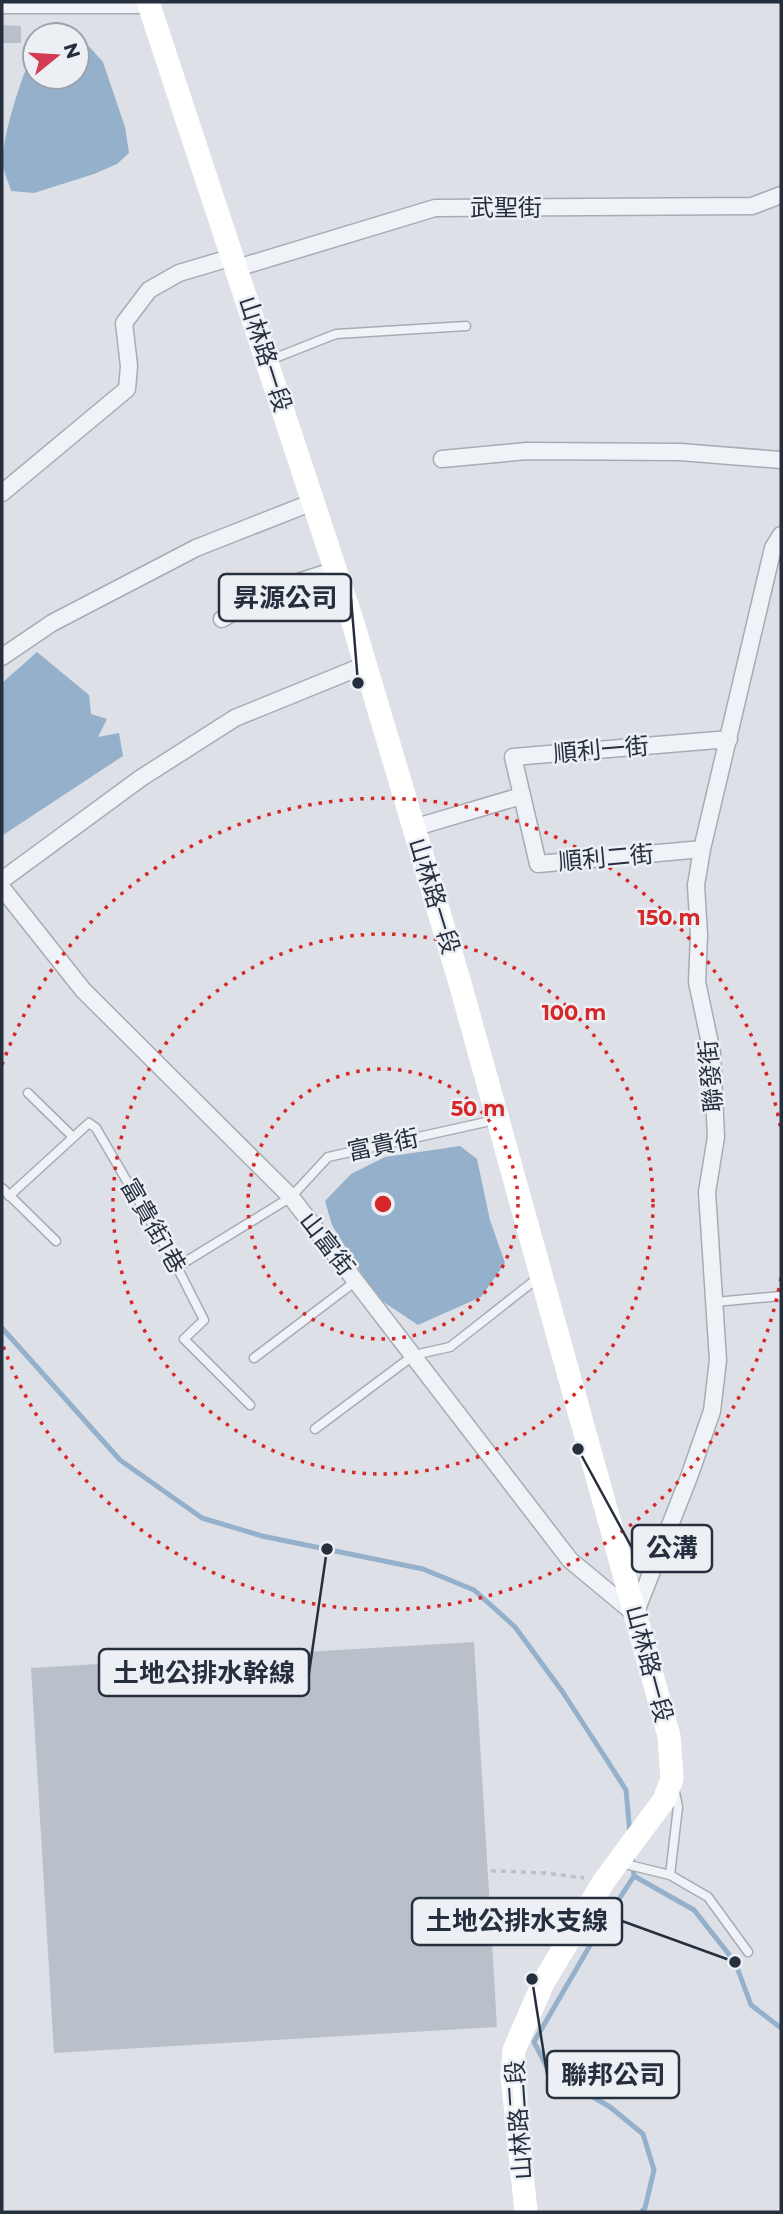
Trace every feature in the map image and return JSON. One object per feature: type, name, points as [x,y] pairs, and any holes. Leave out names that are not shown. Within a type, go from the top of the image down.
[{"type":"main road","name":"山林路一段","points":[[148,3],[335,570],[460,983],[669,1736],[668,1790]]},
{"type":"main road","name":"山林路二段","points":[[526,2212],[512,2075],[514,2050],[543,1983],[604,1881],[668,1790]]},
{"type":"street","points":[[2,5],[148,3]]},
{"type":"street","name":"武聖街","points":[[2,493],[127,390],[129,366],[124,323],[149,290],[178,273],[235,263],[435,208],[752,206],[781,195]]},
{"type":"street","points":[[442,459],[541,452],[680,453],[781,460]]},
{"type":"street","points":[[2,657],[52,623],[196,548],[313,502]]},
{"type":"street","name":"聯發街","points":[[635,1614],[685,1489],[712,1411],[718,1360],[707,1192],[716,1137],[712,1053],[697,982],[699,935],[696,885],[702,849],[773,548],[781,535]]},
{"type":"street","points":[[222,619],[264,593],[335,570]]},
{"type":"street","points":[[2,880],[141,778],[234,718],[365,665]]},
{"type":"street","name":"順利一街","points":[[521,796],[513,757],[729,739]]},
{"type":"street","points":[[414,828],[521,796]]},
{"type":"street","name":"順利二街","points":[[521,796],[538,864],[702,849]]},
{"type":"street","name":"山富街","points":[[2,888],[83,990],[290,1197],[569,1560],[635,1614]]},
{"type":"lane","points":[[267,361],[337,334],[466,326]]},
{"type":"lane","points":[[9,1196],[73,1137],[28,1093]]},
{"type":"lane","name":"富貴街","points":[[177,1267],[290,1197],[328,1157],[498,1120]]},
{"type":"lane","name":"富貴街1巷","points":[[73,1137],[89,1123],[96,1128],[177,1267],[204,1320],[184,1339],[250,1405]]},
{"type":"lane","points":[[2,1188],[55,1241]]},
{"type":"lane","points":[[315,1429],[414,1356],[450,1347],[541,1275]]},
{"type":"lane","points":[[254,1358],[356,1281]]},
{"type":"lane","points":[[715,1302],[781,1296]]},
{"type":"lane","points":[[668,1790],[678,1807],[670,1875]]},
{"type":"lane","points":[[623,1855],[646,1869],[670,1875],[708,1897],[748,1952]]},
{"type":"path","points":[[458,1719],[467,1848],[473,1870],[545,1873],[604,1881]]},
{"type":"water","points":[[91,49],[103,62],[125,127],[129,153],[117,164],[94,174],[34,193],[11,191],[4,171],[3,153],[21,83],[21,91],[91,91]]},
{"type":"water","points":[[37,652],[89,695],[91,714],[107,719],[98,737],[119,733],[123,756],[3,835],[2,683]]},
{"type":"water","points":[[460,1146],[477,1159],[490,1220],[505,1263],[481,1297],[418,1325],[376,1297],[332,1225],[325,1201],[351,1174],[385,1157]]},
{"type":"building","points":[[2,25],[21,26],[21,43],[2,43]]},
{"type":"building","points":[[474,1642],[497,2027],[54,2053],[31,1668]]},
{"type":"waterway","points":[[2,1328],[120,1460],[202,1518],[262,1536],[423,1569],[474,1590],[515,1627],[562,1691],[603,1754],[626,1790],[630,1834]]},
{"type":"waterway","points":[[632,1854],[634,1876],[599,1930],[534,2042],[549,2071],[610,2107],[643,2134],[654,2170],[645,2208],[641,2212]]},
{"type":"waterway","points":[[634,1876],[694,1910],[735,1962],[751,2005],[781,2028]]},
{"type":"place","name":"昇源公司","points":[[358,683]]},
{"type":"place","name":"公溝","points":[[578,1449]]},
{"type":"place","name":"土地公排水幹線","points":[[327,1549]]},
{"type":"place","name":"土地公排水支線","points":[[735,1962]]},
{"type":"place","name":"聯邦公司","points":[[532,1979]]}]
